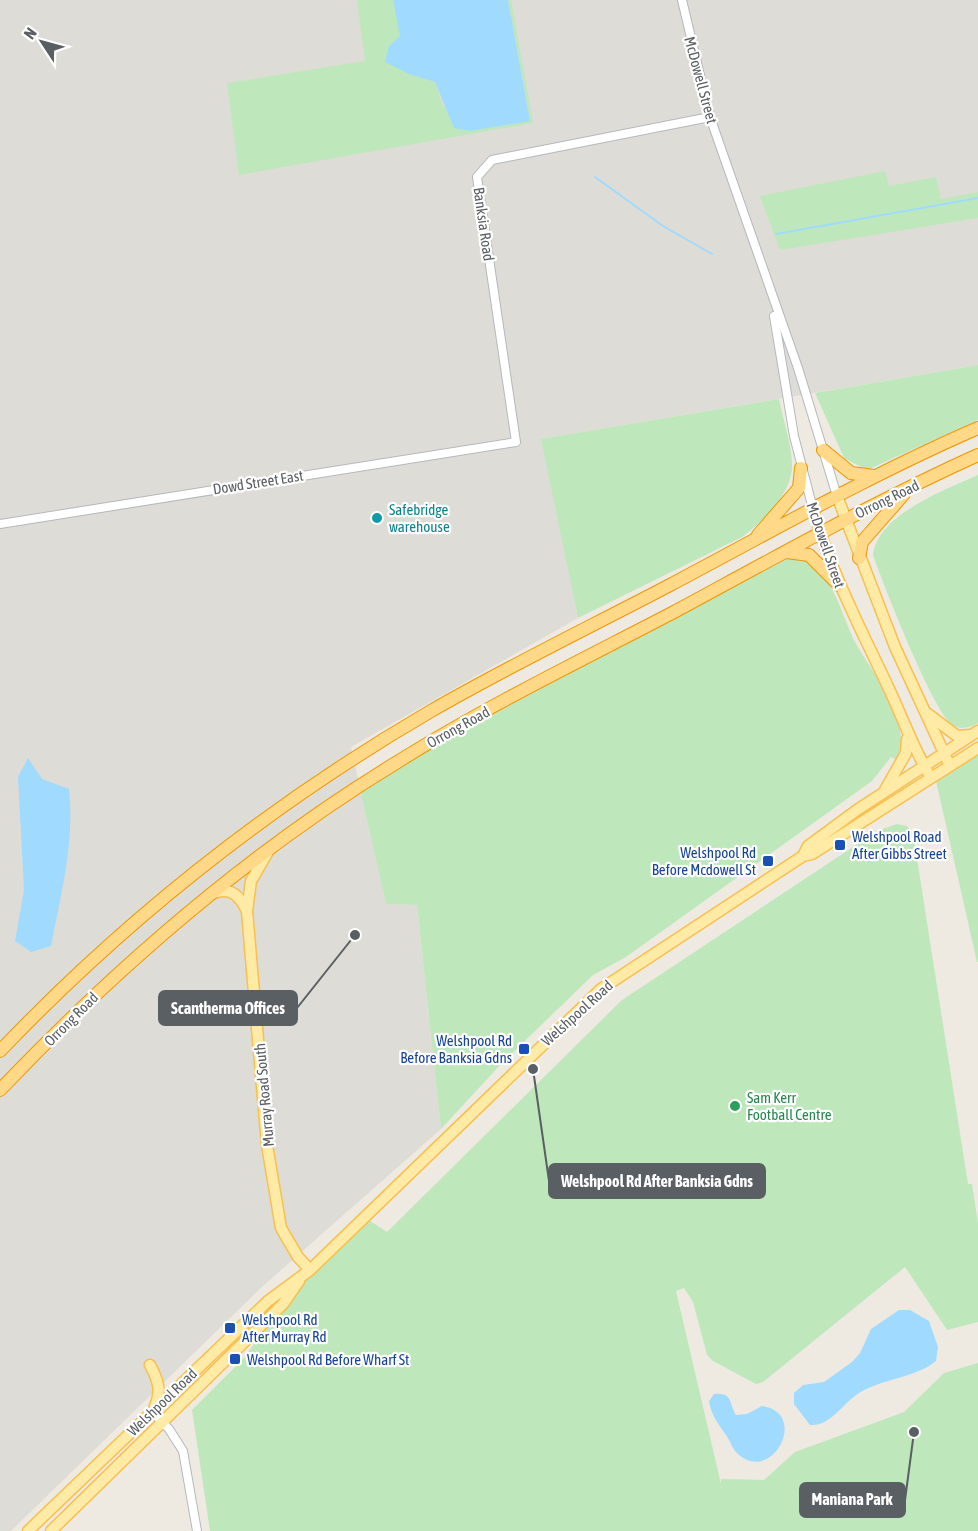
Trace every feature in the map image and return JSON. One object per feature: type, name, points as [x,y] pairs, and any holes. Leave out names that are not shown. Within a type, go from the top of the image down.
[{"type":"highway","name":"Orrong Road","points":[[0,1052],[101,954],[152,909],[246,834],[345,765],[422,716],[509,667],[875,476],[978,428]]},
{"type":"highway","points":[[823,450],[851,473],[875,476]]},
{"type":"highway","name":"Orrong Road","points":[[0,1090],[109,981],[269,849],[351,791],[466,722],[845,520],[978,455]]},
{"type":"highway","points":[[751,542],[799,488],[801,468]]},
{"type":"highway","points":[[859,558],[862,542],[870,530],[911,487]]},
{"type":"highway","points":[[787,552],[808,555],[839,585]]},
{"type":"highway","points":[[0,1102],[13,1077]]},
{"type":"main road","name":"McDowell Street","points":[[837,496],[859,558],[923,710],[950,766]]},
{"type":"main road","name":"McDowell Street","points":[[813,509],[839,585],[889,690],[907,736],[931,778]]},
{"type":"main road","points":[[923,710],[945,730],[957,736],[975,733]]},
{"type":"main road","name":"Welshpool Road","points":[[803,856],[808,846],[821,836],[883,792],[975,733]]},
{"type":"main road","points":[[883,792],[906,753],[907,736]]},
{"type":"main road","name":"Welshpool Road","points":[[28,1531],[268,1301],[300,1279],[600,989],[803,856],[812,854],[978,748]]},
{"type":"main road","name":"Murray Road South","points":[[269,849],[251,880],[247,911],[267,1145],[281,1228],[298,1257],[309,1270]]},
{"type":"main road","points":[[212,894],[224,890],[234,893],[247,911]]},
{"type":"main road","name":"Welshpool Road","points":[[51,1531],[283,1304],[300,1279]]},
{"type":"main road","points":[[150,1365],[159,1386],[159,1398],[152,1412]]},
{"type":"street","name":"McDowell Street","points":[[682,0],[710,117],[798,368],[837,496]]},
{"type":"street","name":"Banksia Road","points":[[516,442],[477,177],[492,160],[710,117]]},
{"type":"street","name":"McDowell Street","points":[[771,295],[801,468],[813,509]]},
{"type":"street","name":"Dowd Street East","points":[[0,524],[516,442]]},
{"type":"street","points":[[152,1412],[179,1442],[183,1451],[197,1531]]},
{"type":"shaded area","points":[[0,0],[978,0],[978,365],[542,439],[578,618],[351,747],[386,904],[417,905],[441,1129],[264,1285],[11,1531],[0,1531]]},
{"type":"green space","points":[[357,0],[393,0],[409,74],[435,82],[443,106],[507,124],[530,120],[508,0],[511,0],[533,123],[239,175],[227,83],[365,61]]},
{"type":"green space","points":[[885,171],[889,186],[936,177],[941,199],[978,192],[978,218],[780,250],[760,196]]},
{"type":"green space","points":[[978,365],[978,420],[867,470],[844,458],[815,393]]},
{"type":"green space","points":[[779,399],[790,447],[791,474],[783,495],[768,514],[742,537],[578,618],[541,439]]},
{"type":"green space","points":[[978,475],[978,723],[961,728],[952,725],[933,696],[909,645],[873,555],[878,540],[887,527],[900,516],[932,496]]},
{"type":"green space","points":[[792,556],[805,560],[825,578],[839,603],[855,642],[889,698],[900,729],[901,745],[897,760],[891,757],[872,781],[626,957],[593,975],[502,1063],[441,1129],[417,905],[386,904],[360,789],[418,754]]},
{"type":"green space","points":[[978,753],[978,962],[977,962],[936,781]]},
{"type":"green space","points":[[897,824],[907,826],[913,833],[968,1184],[972,1184],[978,1223],[978,1322],[947,1330],[905,1267],[763,1382],[756,1384],[713,1361],[707,1355],[693,1302],[684,1288],[676,1291],[721,1484],[721,1479],[764,1480],[795,1452],[904,1412],[944,1373],[978,1363],[978,1531],[210,1531],[192,1410],[243,1359],[283,1304],[364,1217],[387,1232],[622,1000],[877,831]]},
{"type":"water","points":[[393,0],[508,0],[530,121],[470,131],[454,128],[435,82],[409,74],[385,62],[389,46],[400,36]]},
{"type":"water","points":[[28,758],[42,779],[69,789],[70,809],[69,848],[51,946],[31,952],[15,941],[24,890],[18,777]]},
{"type":"water","points":[[899,1310],[910,1310],[929,1321],[938,1347],[936,1361],[919,1371],[868,1388],[853,1397],[824,1422],[810,1425],[794,1404],[794,1393],[803,1385],[824,1382],[852,1362],[860,1353],[871,1329]]},
{"type":"water","points":[[714,1394],[728,1397],[736,1415],[747,1414],[762,1406],[776,1411],[783,1421],[784,1432],[781,1444],[773,1454],[763,1461],[751,1461],[736,1452],[712,1411],[709,1401]]},
{"type":"waterway","points":[[595,177],[663,226],[712,254]]},
{"type":"waterway","points":[[776,234],[978,198]]},
{"type":"place","name":"Safebridge warehouse","points":[[377,518]]},
{"type":"place","name":"Welshpool Road After Gibbs Street","points":[[840,845]]},
{"type":"place","name":"Welshpool Rd Before Mcdowell St","points":[[768,861]]},
{"type":"place","name":"Scantherma Offices","points":[[355,935]]},
{"type":"place","name":"Welshpool Rd Before Banksia Gdns","points":[[524,1049]]},
{"type":"place","name":"Welshpool Rd After Banksia Gdns","points":[[533,1069]]},
{"type":"place","name":"Sam Kerr Football Centre","points":[[735,1106]]},
{"type":"place","name":"Welshpool Rd After Murray Rd","points":[[230,1328]]},
{"type":"place","name":"Welshpool Rd Before Wharf St","points":[[235,1359]]},
{"type":"place","name":"Maniana Park","points":[[914,1432]]}]
